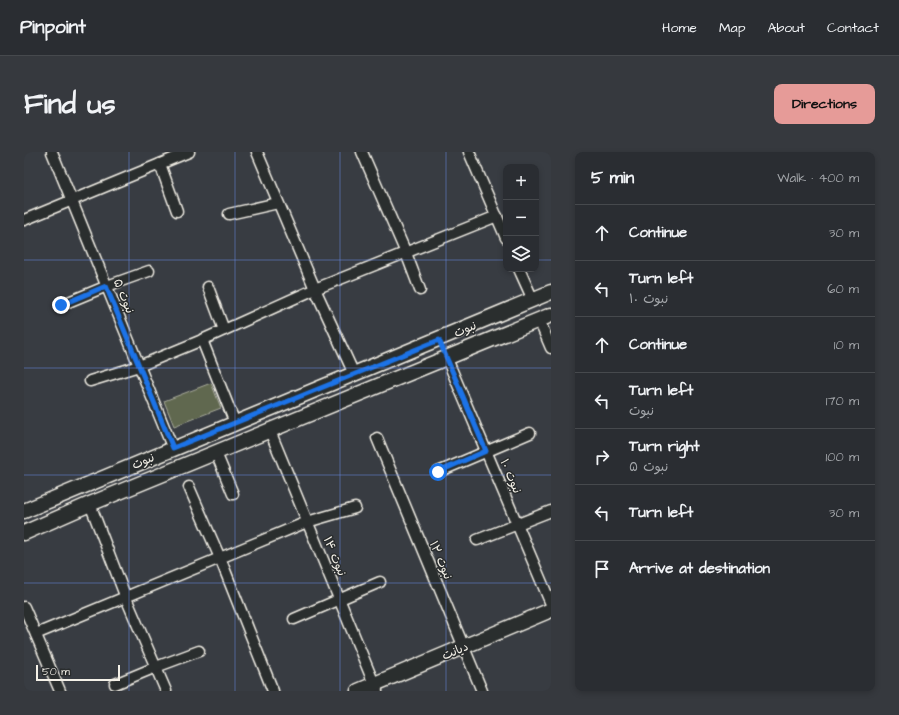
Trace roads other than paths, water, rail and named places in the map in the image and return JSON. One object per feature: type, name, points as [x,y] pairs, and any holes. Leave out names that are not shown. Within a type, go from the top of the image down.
[{"type":"main road","name":"نبوت","points":[[24,511],[173,448],[439,340],[551,292]]},
{"type":"main road","name":"نبوت","points":[[24,533],[90,504],[545,318]]},
{"type":"main road","points":[[439,340],[447,359]]},
{"type":"main road","points":[[83,487],[90,504]]},
{"type":"main road","name":"دیانت","points":[[358,691],[376,688],[464,647],[551,610]]},
{"type":"street","name":"نبوت ۵","points":[[52,152],[173,448]]},
{"type":"street","points":[[24,220],[189,152]]},
{"type":"street","points":[[257,152],[315,289],[354,374]]},
{"type":"street","points":[[362,152],[406,253],[420,290]]},
{"type":"street","points":[[469,152],[505,236]]},
{"type":"street","points":[[160,164],[177,211]]},
{"type":"street","points":[[229,214],[278,203]]},
{"type":"street","points":[[90,381],[139,366],[202,340],[315,289],[497,216]]},
{"type":"street","points":[[61,305],[106,286],[149,271]]},
{"type":"street","points":[[520,272],[533,300]]},
{"type":"street","points":[[208,287],[224,330]]},
{"type":"street","points":[[545,318],[551,348]]},
{"type":"street","points":[[202,340],[235,423]]},
{"type":"street","name":"نبوت ۱۰","points":[[447,359],[551,604]]},
{"type":"street","name":"نبوت ۱۴","points":[[270,431],[376,688]]},
{"type":"street","points":[[438,472],[530,433]]},
{"type":"street","name":"نبوت ۱۲","points":[[377,438],[482,691]]},
{"type":"street","points":[[216,453],[233,494]]},
{"type":"street","points":[[189,487],[220,558],[273,691]]},
{"type":"street","points":[[90,504],[126,598],[166,691]]},
{"type":"street","points":[[36,634],[307,522],[355,508]]},
{"type":"street","points":[[477,540],[551,511]]},
{"type":"street","points":[[294,619],[380,582]]},
{"type":"street","points":[[24,607],[60,691]]},
{"type":"street","points":[[115,684],[199,651]]}]
